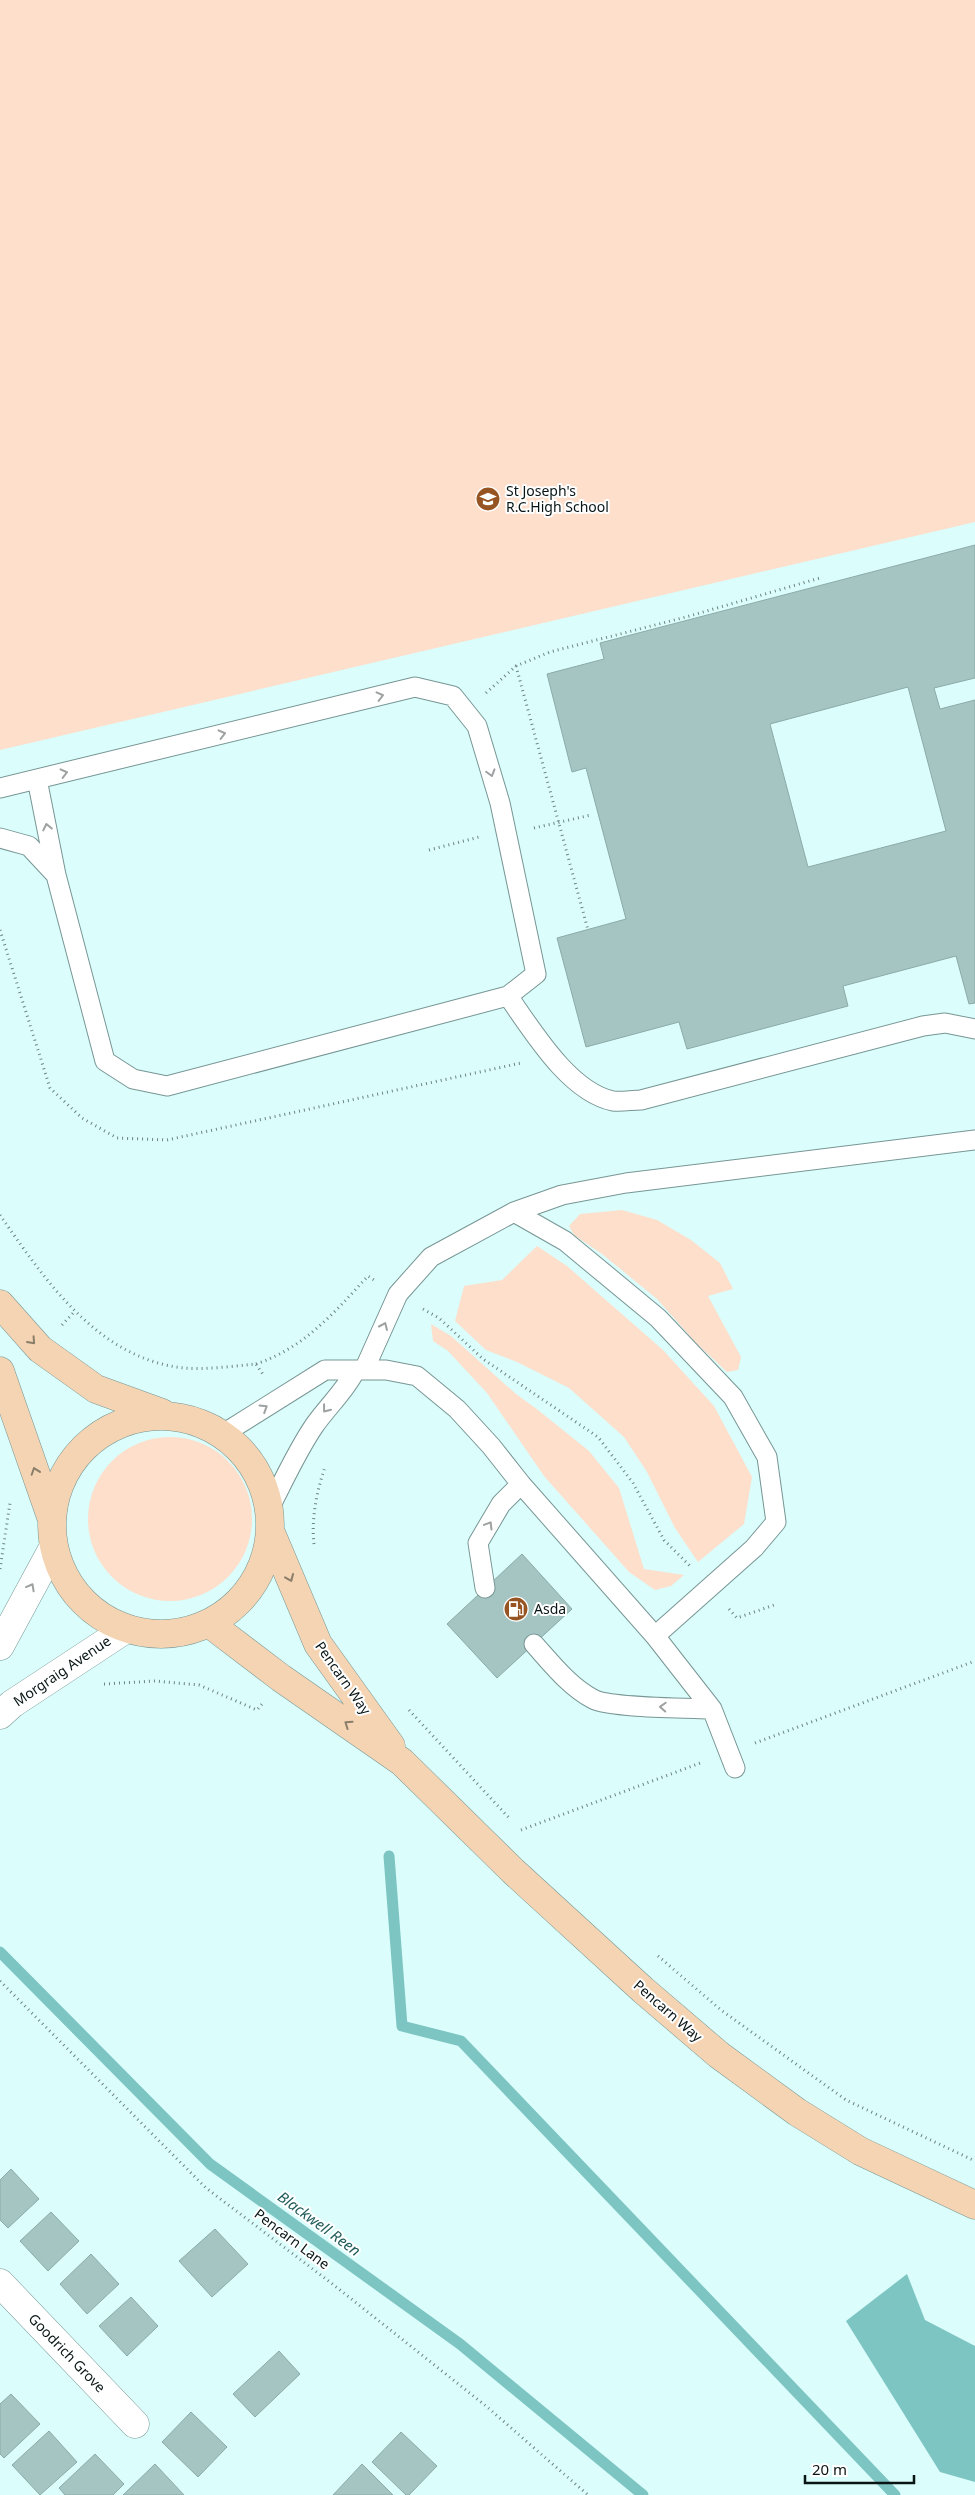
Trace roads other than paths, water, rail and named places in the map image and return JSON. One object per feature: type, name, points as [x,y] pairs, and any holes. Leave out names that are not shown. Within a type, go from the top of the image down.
[{"type":"street","points":[[0,1304],[40,1349],[96,1389],[168,1415]]},
{"type":"street","points":[[0,1371],[51,1518],[53,1548],[68,1582],[92,1611],[126,1629],[154,1634],[182,1632],[210,1624],[233,1608],[252,1586],[265,1561],[270,1520]]},
{"type":"street","points":[[51,1518],[59,1484],[77,1454],[103,1431],[135,1418],[168,1415]]},
{"type":"street","name":"Pencarn Way","points":[[168,1415],[197,1421],[222,1434],[245,1454],[260,1479],[270,1520],[318,1644],[402,1762]]},
{"type":"street","points":[[0,1646],[53,1548]]},
{"type":"street","name":"Pencarn Way","points":[[210,1624],[281,1678],[402,1762],[520,1878],[643,1990],[719,2055],[797,2112],[860,2151],[975,2205]]},
{"type":"street","name":"Morgraig Avenue","points":[[0,1715],[12,1704],[126,1629]]},
{"type":"street","name":"Goodrich Grove","points":[[0,2282],[135,2424]]},
{"type":"lane","points":[[0,788],[415,687],[453,696],[477,726],[500,803],[536,974],[508,996],[168,1086],[133,1079],[105,1061],[56,874],[37,779]]},
{"type":"lane","points":[[0,838],[29,846],[56,874]]},
{"type":"lane","points":[[508,996],[550,1056],[579,1084],[613,1100],[641,1100],[923,1026],[945,1023],[975,1030]]},
{"type":"lane","points":[[270,1520],[309,1432],[326,1407],[348,1385],[359,1370],[398,1294],[432,1257],[514,1212],[562,1195],[626,1184],[975,1140]]},
{"type":"lane","points":[[514,1212],[565,1241],[658,1318],[733,1397],[767,1457],[776,1522],[754,1548],[655,1636]]},
{"type":"lane","points":[[222,1434],[325,1370],[386,1370],[418,1376],[456,1409],[491,1446],[521,1484],[655,1636],[712,1709],[735,1768]]},
{"type":"lane","points":[[485,1588],[478,1543],[501,1504],[521,1484]]},
{"type":"lane","points":[[534,1644],[566,1680],[594,1700],[618,1704],[712,1709]]},
{"type":"water","points":[[907,2274],[925,2320],[975,2346],[975,2482],[940,2472],[846,2321]]},
{"type":"waterway","points":[[389,1856],[402,2026],[461,2041],[895,2495]]},
{"type":"waterway","name":"Blackwell Reen","points":[[0,1952],[210,2164],[460,2344],[643,2495]]},
{"type":"place","name":"St Joseph's R.C.High School","points":[[488,499]]},
{"type":"place","name":"Asda","points":[[516,1609]]}]
